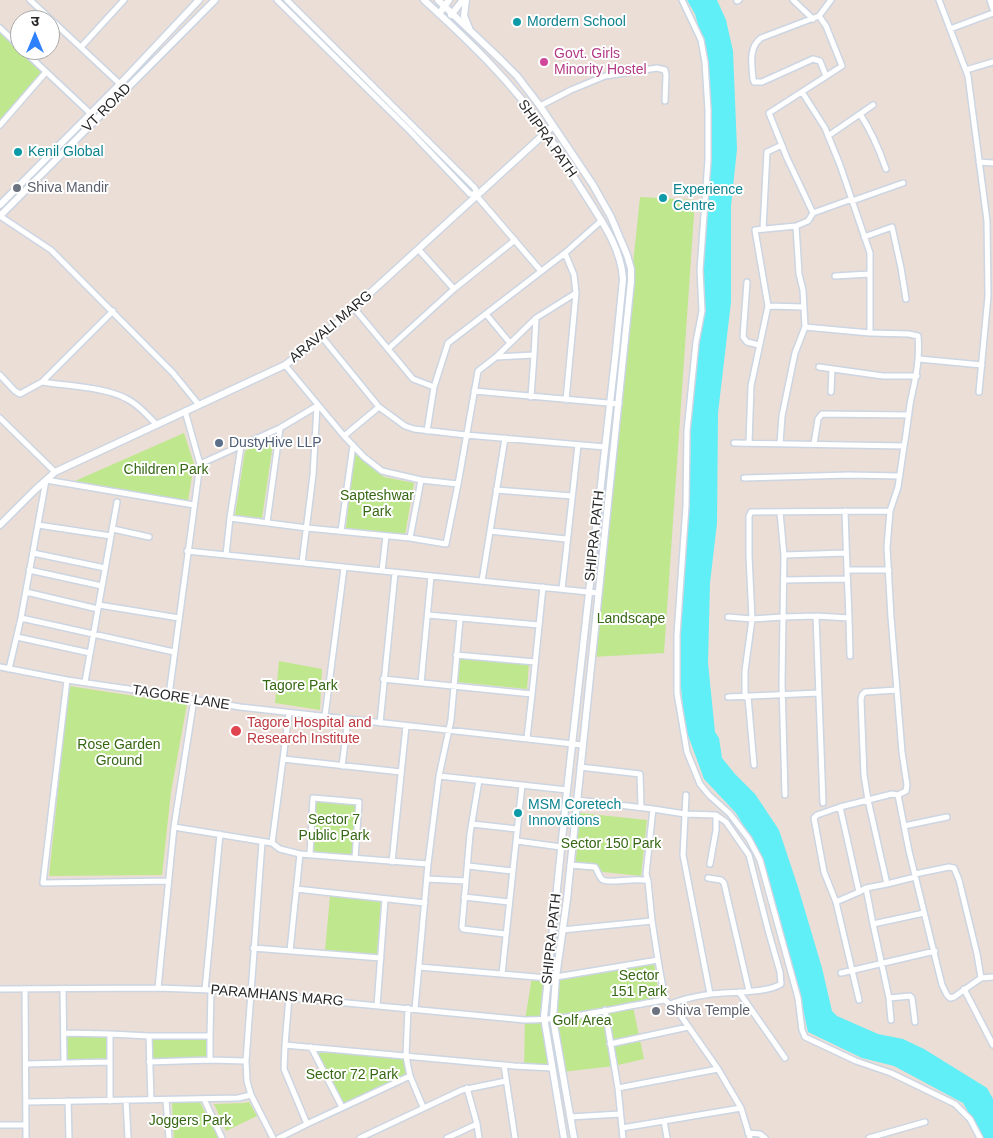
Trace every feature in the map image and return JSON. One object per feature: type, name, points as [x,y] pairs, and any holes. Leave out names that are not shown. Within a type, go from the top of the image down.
[{"type":"street","points":[[30,0],[120,84]]},
{"type":"street","points":[[81,47],[124,0]]},
{"type":"street","name":"VT ROAD","points":[[0,203],[91,114],[199,0]]},
{"type":"street","name":"VT ROAD","points":[[0,216],[215,0]]},
{"type":"street","points":[[277,0],[470,194],[476,195]]},
{"type":"street","points":[[287,0],[474,187],[476,195],[541,271]]},
{"type":"street","name":"SHIPRA PATH","points":[[424,0],[448,21],[510,86],[545,132],[602,221],[619,258],[623,280],[567,790],[544,1020],[564,1138]]},
{"type":"street","name":"SHIPRA PATH","points":[[438,0],[517,76],[540,106],[611,217],[631,269],[619,404],[553,1019],[574,1138]]},
{"type":"street","points":[[440,14],[449,0]]},
{"type":"street","points":[[448,21],[452,13],[464,0]]},
{"type":"street","points":[[464,0],[464,16],[470,31]]},
{"type":"street","points":[[682,0],[701,40],[706,62],[708,110],[708,160],[700,270],[702,311],[696,342],[687,431],[686,506],[677,635],[678,693],[688,752],[700,784],[709,796],[730,814],[749,839],[760,860],[798,998],[802,1030],[805,1037],[849,1058],[891,1073],[955,1104],[970,1119],[980,1138]]},
{"type":"street","points":[[793,0],[826,26],[842,66],[769,113],[813,213]]},
{"type":"street","points":[[826,76],[820,62],[813,59],[757,83],[753,79],[752,52],[756,42],[761,38],[816,17],[831,0]]},
{"type":"street","points":[[939,0],[968,76],[987,221],[988,294],[979,392]]},
{"type":"street","points":[[950,29],[993,11],[990,0]]},
{"type":"street","points":[[0,30],[10,38]]},
{"type":"street","points":[[33,60],[91,114]]},
{"type":"street","points":[[966,70],[993,62]]},
{"type":"street","points":[[540,106],[571,90],[605,76],[658,68],[665,70],[665,101]]},
{"type":"street","points":[[0,124],[46,72]]},
{"type":"street","points":[[802,92],[825,128],[870,253],[870,333]]},
{"type":"street","points":[[828,136],[873,105]]},
{"type":"street","points":[[860,114],[877,143],[886,169]]},
{"type":"street","name":"ARAVALI MARG","points":[[0,525],[55,472],[285,365],[322,337],[553,126]]},
{"type":"street","points":[[763,229],[767,152],[782,145]]},
{"type":"street","points":[[979,162],[993,163]]},
{"type":"street","points":[[749,444],[751,386],[768,306],[754,230],[796,226],[808,221],[813,213],[903,183]]},
{"type":"street","points":[[985,206],[993,206]]},
{"type":"street","points":[[0,216],[51,250],[173,373],[199,405]]},
{"type":"street","points":[[427,431],[434,387],[448,344],[565,253],[602,221]]},
{"type":"street","points":[[780,444],[782,416],[795,353],[805,327],[796,226]]},
{"type":"street","points":[[864,237],[892,227],[906,298]]},
{"type":"street","points":[[388,349],[454,290],[515,240]]},
{"type":"street","points":[[419,250],[454,290]]},
{"type":"street","points":[[565,253],[574,275],[576,293],[566,400]]},
{"type":"street","points":[[835,276],[870,274]]},
{"type":"street","points":[[747,282],[743,337],[747,342],[760,345]]},
{"type":"street","points":[[230,518],[410,538],[446,544],[478,371],[496,357],[536,318],[576,293]]},
{"type":"street","points":[[768,306],[804,307]]},
{"type":"street","points":[[354,308],[413,379],[434,387]]},
{"type":"street","points":[[0,375],[15,392],[20,394],[42,382],[113,311]]},
{"type":"street","points":[[486,314],[510,343]]},
{"type":"street","points":[[986,315],[993,316]]},
{"type":"street","points":[[531,397],[536,318]]},
{"type":"street","points":[[805,327],[918,336],[919,359],[917,376],[900,476],[890,511],[887,546],[902,752],[907,784],[906,791],[898,795],[892,794],[840,807],[817,815],[814,820],[824,872],[836,902],[859,1000]]},
{"type":"street","points":[[322,337],[379,407],[405,426],[427,431],[605,447]]},
{"type":"street","points":[[496,357],[534,355]]},
{"type":"street","points":[[919,359],[982,364]]},
{"type":"street","points":[[285,365],[317,406],[344,436],[364,457],[382,471],[420,480],[458,484]]},
{"type":"street","points":[[819,367],[883,376],[917,376]]},
{"type":"street","points":[[831,392],[832,369]]},
{"type":"street","points":[[42,382],[108,392],[129,399],[157,425]]},
{"type":"street","points":[[474,392],[619,404]]},
{"type":"street","points":[[200,464],[280,428],[317,406]]},
{"type":"street","points":[[302,563],[313,475],[317,406]]},
{"type":"street","points":[[344,436],[379,407]]},
{"type":"street","points":[[169,695],[200,464],[185,411]]},
{"type":"street","points":[[814,444],[818,419],[822,414],[909,416]]},
{"type":"street","points":[[0,418],[55,472]]},
{"type":"street","points":[[267,522],[280,428]]},
{"type":"street","points":[[482,581],[505,438]]},
{"type":"street","points":[[734,444],[904,446]]},
{"type":"street","points":[[341,531],[353,445]]},
{"type":"street","points":[[562,589],[566,539],[578,445]]},
{"type":"street","points":[[226,555],[241,446]]},
{"type":"street","points":[[744,478],[849,475],[900,476]]},
{"type":"street","points":[[10,669],[46,480],[194,506]]},
{"type":"street","points":[[410,538],[420,480]]},
{"type":"street","points":[[496,490],[572,496]]},
{"type":"street","points":[[85,682],[117,502]]},
{"type":"street","points":[[754,765],[745,671],[752,619],[748,556],[750,513],[753,511],[890,511]]},
{"type":"street","points":[[845,511],[850,656]]},
{"type":"street","points":[[780,512],[784,555],[784,796]]},
{"type":"street","points":[[38,524],[111,536]]},
{"type":"street","points":[[113,529],[149,538]]},
{"type":"street","points":[[490,531],[566,539]]},
{"type":"street","points":[[382,571],[386,536]]},
{"type":"street","points":[[187,551],[598,592]]},
{"type":"street","points":[[33,552],[105,568]]},
{"type":"street","points":[[784,555],[846,553]]},
{"type":"street","points":[[325,716],[344,568]]},
{"type":"street","points":[[29,570],[102,586]]},
{"type":"street","points":[[847,570],[888,570]]},
{"type":"street","points":[[380,723],[395,572]]},
{"type":"street","points":[[421,683],[431,576]]},
{"type":"street","points":[[784,580],[847,579]]},
{"type":"street","points":[[527,738],[543,587]]},
{"type":"street","points":[[26,592],[98,607],[179,618]]},
{"type":"street","points":[[428,615],[539,625]]},
{"type":"street","points":[[728,617],[752,619],[816,616],[849,618]]},
{"type":"street","points":[[816,616],[823,803]]},
{"type":"street","points":[[21,618],[174,652]]},
{"type":"street","points":[[415,1009],[428,864],[439,776],[447,729],[451,720],[460,619]]},
{"type":"street","points":[[17,637],[90,653]]},
{"type":"street","points":[[456,655],[535,662]]},
{"type":"street","name":"TAGORE LANE","points":[[0,667],[85,682],[128,693],[169,695],[289,713],[582,745]]},
{"type":"street","points":[[383,679],[532,694]]},
{"type":"street","points":[[66,680],[43,883],[168,881]]},
{"type":"street","points":[[887,884],[864,775],[861,700],[862,695],[866,692],[897,690]]},
{"type":"street","points":[[728,697],[818,693]]},
{"type":"street","points":[[158,988],[174,827],[194,699]]},
{"type":"street","points":[[272,843],[289,713]]},
{"type":"street","points":[[342,766],[348,719]]},
{"type":"street","points":[[392,862],[406,726]]},
{"type":"street","points":[[283,759],[400,772]]},
{"type":"street","points":[[580,767],[640,774],[640,808]]},
{"type":"street","points":[[439,776],[567,790]]},
{"type":"street","points":[[479,780],[472,824],[462,927],[463,930],[505,934]]},
{"type":"street","points":[[502,974],[522,785]]},
{"type":"street","points":[[686,795],[684,867],[710,994]]},
{"type":"street","points":[[898,795],[924,913],[942,985],[947,995],[950,998],[954,997],[981,978],[993,977]]},
{"type":"street","points":[[310,854],[313,798],[359,802],[355,858]]},
{"type":"street","points":[[577,800],[685,814],[716,815],[726,822],[749,856],[780,972],[781,984],[749,991],[710,994],[669,1005]]},
{"type":"street","points":[[840,807],[859,892]]},
{"type":"street","points":[[653,809],[646,874],[664,1000],[681,1016],[718,1069],[741,1108],[749,1135],[760,1134],[764,1138]]},
{"type":"street","points":[[710,864],[716,830],[716,815]]},
{"type":"street","points":[[904,826],[947,817]]},
{"type":"street","points":[[472,824],[517,830]]},
{"type":"street","points":[[174,827],[272,843],[280,849],[300,854],[428,864]]},
{"type":"street","points":[[210,1060],[208,990],[220,834]]},
{"type":"street","points":[[517,841],[561,847]]},
{"type":"street","points":[[262,842],[253,948],[246,1081],[273,1138]]},
{"type":"street","points":[[290,951],[300,854]]},
{"type":"street","points":[[570,865],[595,867],[601,878],[606,881],[641,878],[648,881]]},
{"type":"street","points":[[468,866],[512,871]]},
{"type":"street","points":[[836,902],[866,888],[948,867],[954,868],[959,880],[978,954],[981,978]]},
{"type":"street","points":[[427,878],[466,881]]},
{"type":"street","points":[[708,878],[721,880],[725,886],[749,991]]},
{"type":"street","points":[[866,888],[889,998],[891,1020]]},
{"type":"street","points":[[296,889],[425,903]]},
{"type":"street","points":[[464,897],[509,902]]},
{"type":"street","points":[[377,1006],[385,899]]},
{"type":"street","points":[[873,924],[924,913]]},
{"type":"street","points":[[562,930],[652,921]]},
{"type":"street","points":[[253,948],[381,958]]},
{"type":"street","points":[[841,973],[935,951]]},
{"type":"street","points":[[556,977],[658,960]]},
{"type":"street","points":[[419,967],[548,978]]},
{"type":"street","name":"PARAMHANS MARG","points":[[0,989],[158,988],[208,990],[525,1020],[553,1019],[664,1000]]},
{"type":"street","points":[[25,989],[26,1138]]},
{"type":"street","points":[[63,989],[64,1063]]},
{"type":"street","points":[[964,989],[993,1045]]},
{"type":"street","points":[[739,992],[785,1058]]},
{"type":"street","points":[[889,998],[910,996],[912,998],[915,1022]]},
{"type":"street","points":[[289,997],[284,1069],[307,1124]]},
{"type":"street","points":[[408,1008],[406,1056],[410,1076],[423,1107]]},
{"type":"street","points":[[605,1010],[618,1088],[623,1138]]},
{"type":"street","points":[[610,1044],[688,1027]]},
{"type":"street","points":[[65,1033],[210,1036]]},
{"type":"street","points":[[110,1034],[110,1101]]},
{"type":"street","points":[[149,1036],[150,1100]]},
{"type":"street","points":[[285,1045],[552,1068]]},
{"type":"street","points":[[312,1047],[342,1107]]},
{"type":"street","points":[[150,1062],[246,1061]]},
{"type":"street","points":[[26,1064],[110,1062]]},
{"type":"street","points":[[504,1065],[515,1138]]},
{"type":"street","points":[[618,1088],[718,1069]]},
{"type":"street","points":[[279,1138],[410,1076]]},
{"type":"street","points":[[360,1138],[467,1088],[506,1081]]},
{"type":"street","points":[[467,1088],[479,1138]]},
{"type":"street","points":[[27,1102],[238,1098],[252,1095]]},
{"type":"street","points":[[204,1099],[222,1138]]},
{"type":"street","points":[[126,1100],[128,1138]]},
{"type":"street","points":[[166,1100],[169,1138]]},
{"type":"street","points":[[68,1101],[69,1138]]},
{"type":"street","points":[[622,1128],[741,1108]]},
{"type":"street","points":[[570,1117],[620,1114]]},
{"type":"street","points":[[664,1121],[667,1138]]},
{"type":"street","points":[[869,1138],[925,1122]]},
{"type":"street","points":[[447,1138],[477,1124]]},
{"type":"street","points":[[0,1125],[26,1125]]},
{"type":"green space","points":[[0,31],[10,40],[10,60],[33,60],[46,72],[0,125]]},
{"type":"green space","name":"Landscape","points":[[640,197],[695,200],[664,653],[592,657]]},
{"type":"green space","name":"Children Park","points":[[184,433],[194,464],[188,501],[75,481]]},
{"type":"green space","points":[[274,437],[262,518],[235,515],[245,451]]},
{"type":"green space","name":"Sapteshwar Park","points":[[354,453],[384,477],[414,483],[405,535],[346,528]]},
{"type":"green space","points":[[459,658],[529,663],[527,689],[457,682]]},
{"type":"green space","name":"Tagore Park","points":[[279,661],[322,669],[320,710],[275,703]]},
{"type":"green space","name":"Rose Garden Ground","points":[[69,686],[187,704],[171,792],[162,875],[49,876]]},
{"type":"green space","name":"Sector 7 Public Park","points":[[315,800],[357,803],[353,855],[311,852]]},
{"type":"green space","name":"Sector 150 Park","points":[[580,813],[647,820],[641,876],[575,869]]},
{"type":"green space","points":[[330,896],[381,901],[377,954],[325,950]]},
{"type":"green space","name":"Golf Area","points":[[654,964],[659,997],[632,1002],[644,1059],[614,1066],[562,1072],[524,1067],[525,1020],[532,977],[548,978],[618,966],[619,970]]},
{"type":"green space","points":[[65,1033],[109,1035],[109,1062],[66,1063]]},
{"type":"green space","points":[[152,1038],[207,1038],[207,1058],[152,1059]]},
{"type":"green space","name":"Sector 72 Park","points":[[311,1047],[406,1056],[406,1076],[342,1107]]},
{"type":"green space","name":"Joggers Park","points":[[200,1102],[218,1138],[174,1138],[172,1103]]},
{"type":"green space","points":[[249,1102],[257,1116],[226,1131],[214,1104]]},
{"type":"water","points":[[687,0],[717,0],[726,20],[733,51],[737,149],[731,206],[731,302],[718,413],[717,523],[710,583],[708,663],[715,732],[719,738],[722,758],[755,794],[779,830],[822,968],[832,1011],[837,1016],[878,1034],[903,1039],[924,1049],[987,1088],[993,1099],[993,1138],[983,1138],[963,1103],[894,1066],[862,1058],[808,1032],[798,986],[759,852],[736,813],[704,779],[685,727],[679,667],[690,468],[691,406],[704,295],[704,220],[709,146],[705,50],[695,14]]},
{"type":"place","name":"Mordern School","points":[[517,22]]},
{"type":"place","name":"Govt. Girls Minority Hostel","points":[[544,62]]},
{"type":"place","name":"Kenil Global","points":[[18,152]]},
{"type":"place","name":"Shiva Mandir","points":[[17,188]]},
{"type":"place","name":"Experience Centre","points":[[663,198]]},
{"type":"place","name":"DustyHive LLP","points":[[219,443]]},
{"type":"place","name":"Tagore Hospital and Research Institute","points":[[236,731]]},
{"type":"place","name":"MSM Coretech Innovations","points":[[518,813]]},
{"type":"place","name":"Shiva Temple","points":[[656,1011]]},
{"type":"park label","name":"Sector 151 Park","points":[[639,984]]}]
